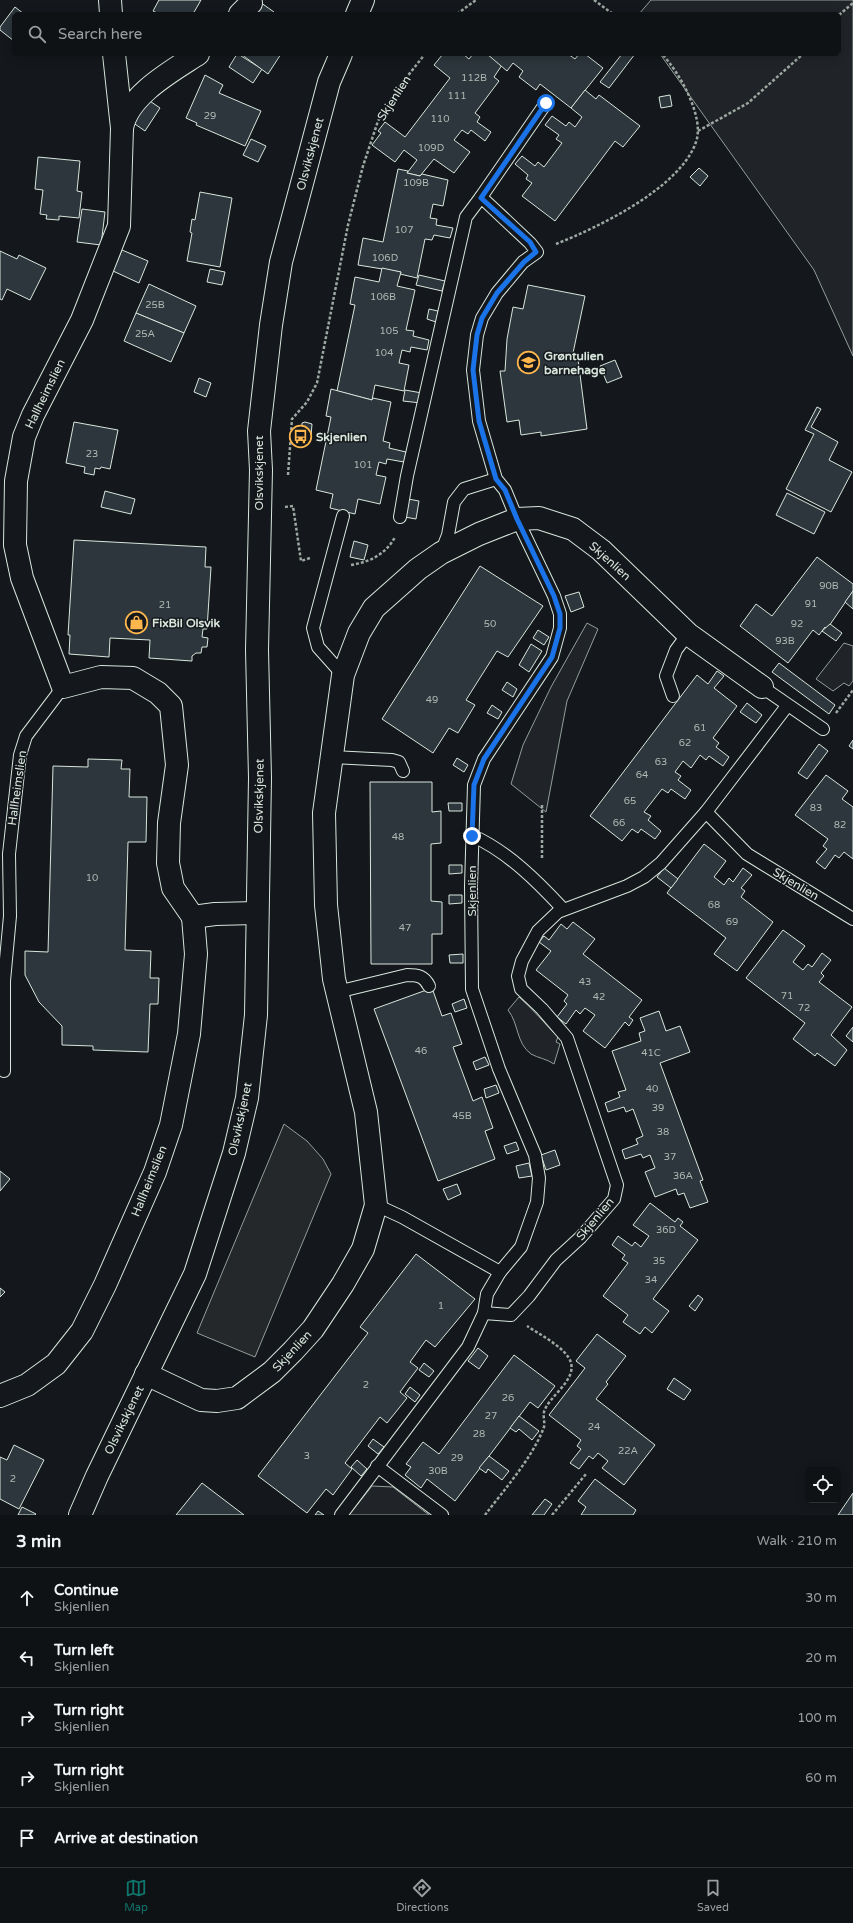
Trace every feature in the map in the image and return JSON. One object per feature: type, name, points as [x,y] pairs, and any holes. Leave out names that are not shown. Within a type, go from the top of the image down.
[{"type":"street","points":[[110,0],[111,12]]},
{"type":"street","points":[[358,12],[363,0]]},
{"type":"street","name":"Hallheimslien","points":[[0,1396],[27,1385],[56,1364],[82,1331],[105,1285],[155,1172],[171,1125],[189,1034],[196,954],[193,917],[173,888],[168,863],[169,823],[177,765],[171,706],[158,692],[133,678],[101,677],[64,686],[22,578],[15,545],[8,486],[16,480],[24,436],[33,415],[82,320],[119,226],[122,128],[114,56]]},
{"type":"street","name":"Hallheimslien","points":[[122,128],[129,110],[143,94],[160,78],[195,56]]},
{"type":"street","name":"Olsvikskjenet","points":[[80,1515],[195,1274],[234,1153],[247,1098],[256,1015],[256,913],[260,778],[257,650],[261,470],[259,431],[271,325],[281,262],[329,82],[340,56]]},
{"type":"street","name":"Skjenlien","points":[[146,1374],[201,1400],[217,1401],[236,1398],[272,1372],[313,1329],[363,1249],[376,1205],[366,1112],[337,992],[326,897],[324,813],[344,675],[359,633],[374,608],[418,569],[441,553],[479,534],[517,519],[539,518],[573,529],[601,550],[688,634],[762,688]]},
{"type":"street","points":[[193,917],[215,914],[256,913]]},
{"type":"lane","points":[[400,517],[407,476],[466,217],[481,198],[546,103]]},
{"type":"lane","points":[[481,198],[530,242],[536,252]]},
{"type":"lane","name":"Skjenlien","points":[[341,1515],[468,1348],[484,1313],[487,1294],[500,1272],[521,1247],[537,1202],[539,1178],[535,1156],[499,1069],[472,989],[472,836],[474,785],[484,759],[552,657],[560,628],[560,614],[554,596],[517,519],[505,490],[496,479],[479,421],[473,370],[477,335],[482,318],[497,293],[524,262],[536,252]]},
{"type":"lane","points":[[441,553],[448,535],[454,502],[464,489],[496,479]]},
{"type":"lane","points":[[343,516],[313,628],[318,647],[344,675]]},
{"type":"lane","points":[[673,696],[666,676],[676,650],[688,634]]},
{"type":"lane","name":"Hallheimslien","points":[[4,1071],[4,981],[10,916],[9,854],[20,755],[26,736],[64,686]]},
{"type":"lane","name":"Skjenlien","points":[[762,688],[823,729]]},
{"type":"lane","name":"Skjenlien","points":[[511,1315],[529,1296],[556,1260],[581,1237],[614,1199],[617,1185],[567,1038],[542,1009],[521,989],[518,976],[522,961],[538,932],[562,909],[627,886],[644,877],[661,863],[706,812],[787,706]]},
{"type":"lane","points":[[332,757],[392,760],[399,762],[403,770]]},
{"type":"lane","name":"Skjenlien","points":[[706,812],[747,854],[853,919]]},
{"type":"lane","points":[[472,836],[483,841],[506,856],[536,880],[562,909]]},
{"type":"lane","points":[[337,992],[407,975],[418,975],[425,979],[429,986]]},
{"type":"lane","points":[[376,1205],[402,1217],[500,1272]]},
{"type":"lane","points":[[484,1313],[511,1315]]},
{"type":"lane","points":[[377,1466],[442,1515]]},
{"type":"path","points":[[460,12],[476,0]]},
{"type":"path","points":[[594,0],[610,12]]},
{"type":"path","points":[[841,13],[847,6],[853,3]]},
{"type":"path","name":"Skjenlien","points":[[288,479],[292,420],[307,402],[317,383],[348,225],[363,166],[378,120],[399,87],[423,56]]},
{"type":"path","points":[[536,252],[594,228],[664,185],[686,162],[696,141],[698,131],[691,96],[669,61],[664,56]]},
{"type":"path","points":[[698,131],[748,104],[801,56]]},
{"type":"path","points":[[283,501],[281,508],[293,506],[301,561],[322,554],[348,566],[366,563],[380,556],[395,538],[400,517]]},
{"type":"path","points":[[823,729],[853,690]]},
{"type":"path","points":[[536,880],[542,861],[542,805]]},
{"type":"path","points":[[485,1515],[511,1482],[535,1444],[544,1426],[544,1411],[570,1376],[571,1362],[562,1350],[511,1315]]},
{"type":"path","points":[[552,1515],[586,1474]]},
{"type":"shaded area","points":[[651,0],[853,0],[853,356],[814,270],[661,56],[841,56],[841,12],[641,12]]},
{"type":"shaded area","points":[[587,623],[598,629],[567,701],[546,812],[511,784],[523,745],[551,687]]},
{"type":"shaded area","points":[[844,643],[853,646],[853,681],[849,686],[844,683],[833,691],[816,679]]},
{"type":"shaded area","points":[[519,997],[558,1037],[556,1042],[560,1044],[554,1064],[531,1054],[526,1050],[520,1039],[512,1015],[508,1010]]},
{"type":"shaded area","points":[[284,1124],[307,1141],[323,1159],[331,1174],[255,1357],[197,1333]]},
{"type":"shaded area","points":[[372,1486],[393,1487],[429,1515],[349,1515]]},
{"type":"building","points":[[159,0],[201,0],[194,12],[153,11]]},
{"type":"building","points":[[257,0],[274,12],[248,12]]},
{"type":"building","points":[[15,7],[21,12],[12,12],[12,39],[0,30],[0,27]]},
{"type":"building","points":[[236,56],[241,56],[262,69],[253,83],[229,67]]},
{"type":"building","points":[[244,56],[280,56],[268,74]]},
{"type":"building","points":[[441,56],[465,56],[469,59],[471,56],[490,56],[502,65],[494,77],[499,81],[475,113],[480,117],[477,122],[491,132],[485,141],[471,130],[468,134],[462,130],[454,140],[470,152],[454,173],[434,159],[420,176],[407,173],[417,160],[404,150],[395,162],[372,145],[381,133],[378,131],[385,122],[405,137],[450,78],[434,65]]},
{"type":"building","points":[[489,56],[571,56],[575,59],[577,56],[588,56],[603,68],[571,108],[540,84],[536,90],[519,77],[523,71],[513,63],[507,71]]},
{"type":"building","points":[[620,56],[633,56],[609,88],[600,82]]},
{"type":"building","points":[[205,75],[223,85],[219,93],[261,111],[245,146],[196,125],[197,123],[186,118]]},
{"type":"building","points":[[585,90],[596,99],[599,95],[640,126],[623,147],[615,141],[555,221],[522,196],[532,183],[526,179],[528,175],[515,164],[522,156],[535,166],[538,162],[544,167],[562,143],[556,139],[559,135],[545,125],[552,116],[566,126],[569,122],[575,127],[582,117],[571,108]]},
{"type":"building","points":[[670,95],[672,106],[661,108],[659,97]]},
{"type":"building","points":[[144,97],[160,108],[145,131],[129,120]]},
{"type":"building","points":[[251,139],[266,146],[258,162],[243,155]]},
{"type":"building","points":[[38,157],[80,161],[77,191],[82,192],[79,218],[59,216],[59,220],[46,219],[47,215],[40,214],[43,190],[35,189]]},
{"type":"building","points":[[699,168],[708,176],[700,186],[690,177]]},
{"type":"building","points":[[398,169],[420,176],[422,174],[448,180],[443,206],[433,204],[430,218],[437,219],[436,225],[453,228],[450,238],[434,235],[432,240],[425,239],[417,278],[400,274],[401,272],[358,265],[363,238],[383,242]]},
{"type":"building","points":[[200,192],[232,198],[220,267],[187,261],[192,233],[190,232],[192,219],[195,220]]},
{"type":"building","points":[[82,209],[105,212],[101,245],[77,242]]},
{"type":"building","points":[[122,250],[148,261],[139,283],[113,271]]},
{"type":"building","points":[[0,251],[17,259],[19,255],[46,268],[30,300],[7,289],[2,300],[0,299]]},
{"type":"building","points":[[382,268],[401,272],[397,286],[415,290],[406,330],[414,331],[413,336],[429,340],[427,350],[411,347],[410,352],[402,350],[399,363],[409,365],[404,391],[375,385],[372,400],[337,391],[355,305],[350,304],[355,277],[379,282]]},
{"type":"building","points":[[210,269],[225,272],[222,285],[207,282]]},
{"type":"building","points":[[419,275],[445,281],[442,291],[416,285]]},
{"type":"building","points":[[149,284],[196,306],[184,333],[136,313]]},
{"type":"building","points":[[528,285],[585,296],[573,353],[573,360],[578,359],[587,429],[541,436],[541,432],[521,435],[519,420],[507,422],[500,371],[505,371],[507,339],[513,307],[523,309]]},
{"type":"building","points":[[429,309],[438,311],[436,322],[427,319]]},
{"type":"building","points":[[136,313],[184,333],[171,362],[124,341]]},
{"type":"building","points":[[615,360],[622,377],[607,383],[600,366]]},
{"type":"building","points":[[199,378],[211,383],[206,397],[194,392]]},
{"type":"building","points":[[331,389],[372,400],[373,398],[391,402],[383,441],[390,443],[389,448],[406,452],[404,462],[387,459],[386,464],[379,462],[376,475],[386,477],[380,504],[358,499],[355,514],[330,508],[333,494],[316,490],[331,417],[326,416]]},
{"type":"building","points":[[405,390],[422,393],[421,403],[403,401]]},
{"type":"building","points":[[817,407],[821,409],[811,427],[838,442],[829,460],[852,472],[831,512],[786,489],[814,434],[805,430]]},
{"type":"building","points":[[74,422],[118,430],[110,469],[101,467],[100,469],[95,468],[94,475],[84,473],[85,467],[66,463]]},
{"type":"building","points":[[305,422],[312,424],[311,436],[301,436],[302,423]]},
{"type":"building","points":[[105,491],[135,499],[131,514],[101,507]]},
{"type":"building","points":[[787,493],[825,512],[814,534],[776,515]]},
{"type":"building","points":[[408,499],[419,501],[416,519],[405,517]]},
{"type":"building","points":[[74,540],[206,547],[205,567],[211,567],[207,629],[203,629],[202,637],[208,638],[207,647],[202,647],[201,653],[196,653],[192,656],[192,661],[149,658],[150,640],[110,638],[109,657],[69,654],[70,635],[68,635]]},
{"type":"building","points":[[354,541],[368,545],[364,560],[350,557]]},
{"type":"building","points":[[817,557],[853,584],[853,591],[827,629],[825,627],[819,635],[813,630],[788,663],[740,626],[756,604],[772,616]]},
{"type":"building","points":[[480,566],[543,606],[508,657],[497,651],[466,700],[475,705],[458,733],[449,728],[433,753],[382,719]]},
{"type":"building","points":[[853,591],[853,609],[845,602]]},
{"type":"building","points":[[579,592],[584,607],[571,612],[565,596]]},
{"type":"building","points":[[830,624],[842,633],[836,641],[822,631]]},
{"type":"building","points":[[538,630],[549,637],[544,645],[533,638]]},
{"type":"building","points":[[531,644],[542,651],[529,672],[519,665]]},
{"type":"building","points":[[779,663],[835,705],[829,714],[772,672]]},
{"type":"building","points":[[717,671],[724,676],[714,688],[737,706],[713,738],[719,743],[716,747],[729,757],[723,766],[709,756],[706,760],[700,755],[691,768],[683,761],[675,772],[681,776],[678,780],[691,790],[685,799],[671,789],[668,793],[662,789],[644,812],[651,816],[648,820],[661,831],[655,839],[641,829],[638,833],[632,829],[622,841],[590,816],[697,675],[708,684]]},
{"type":"building","points":[[507,682],[517,689],[513,697],[502,690]]},
{"type":"building","points":[[747,703],[762,715],[756,723],[740,712]]},
{"type":"building","points":[[492,705],[502,712],[498,719],[487,713]]},
{"type":"building","points":[[853,740],[853,749],[849,746]]},
{"type":"building","points":[[819,744],[828,751],[807,779],[798,773]]},
{"type":"building","points":[[457,758],[468,765],[464,772],[453,765]]},
{"type":"building","points":[[88,759],[122,760],[121,769],[130,769],[129,797],[147,797],[146,842],[128,842],[125,950],[151,951],[150,978],[159,978],[158,1004],[150,1004],[148,1052],[93,1050],[93,1046],[62,1045],[62,1026],[39,1002],[25,975],[25,951],[48,952],[53,766],[88,767]]},
{"type":"building","points":[[826,775],[848,791],[842,799],[853,807],[853,859],[844,852],[839,858],[835,855],[825,869],[816,862],[827,849],[823,846],[828,839],[795,815]]},
{"type":"building","points":[[370,782],[432,782],[432,812],[441,811],[441,843],[431,844],[431,901],[442,902],[442,934],[432,934],[432,964],[371,964]]},
{"type":"building","points":[[448,803],[462,803],[462,811],[449,811]]},
{"type":"building","points":[[704,844],[726,861],[714,877],[724,885],[729,878],[733,882],[743,868],[752,875],[741,888],[745,891],[741,897],[773,922],[737,971],[714,954],[726,938],[667,893]]},
{"type":"building","points":[[449,865],[462,865],[462,873],[449,874]]},
{"type":"building","points":[[664,868],[678,879],[671,888],[657,877]]},
{"type":"building","points":[[449,895],[462,895],[462,903],[449,904]]},
{"type":"building","points":[[573,922],[595,939],[583,954],[642,1000],[629,1017],[633,1020],[629,1026],[625,1022],[605,1048],[583,1031],[595,1015],[585,1008],[580,1014],[576,1010],[566,1024],[557,1017],[567,1004],[564,1001],[568,995],[536,970],[551,951],[539,942],[544,936],[549,940],[561,924],[567,929]]},
{"type":"building","points":[[783,930],[805,946],[793,962],[803,970],[808,964],[812,967],[822,953],[831,960],[821,973],[824,976],[819,982],[852,1007],[831,1035],[847,1050],[835,1066],[817,1053],[815,1056],[793,1039],[805,1023],[746,978]]},
{"type":"building","points":[[463,954],[463,963],[450,963],[449,955]]},
{"type":"building","points":[[432,988],[442,1016],[451,1013],[462,1044],[453,1047],[473,1101],[482,1097],[493,1128],[485,1131],[495,1159],[438,1181],[374,1009]]},
{"type":"building","points":[[464,999],[467,1008],[455,1012],[452,1004]]},
{"type":"building","points":[[659,1011],[666,1031],[680,1026],[690,1052],[660,1063],[703,1180],[700,1181],[708,1202],[690,1208],[684,1193],[678,1195],[676,1189],[655,1197],[645,1172],[655,1168],[650,1155],[643,1158],[641,1154],[625,1159],[622,1150],[638,1144],[636,1139],[643,1136],[633,1109],[626,1112],[624,1107],[608,1112],[605,1103],[620,1097],[618,1092],[626,1090],[612,1051],[641,1041],[639,1033],[645,1031],[640,1018]]},
{"type":"building","points":[[853,1027],[853,1042],[846,1036]]},
{"type":"building","points":[[485,1057],[489,1065],[476,1070],[473,1062]]},
{"type":"building","points":[[496,1085],[499,1093],[486,1098],[484,1089]]},
{"type":"building","points":[[516,1142],[519,1150],[507,1154],[504,1146]]},
{"type":"building","points":[[555,1150],[560,1165],[546,1170],[541,1155]]},
{"type":"building","points":[[529,1163],[532,1176],[519,1178],[516,1166]]},
{"type":"building","points":[[0,1171],[10,1179],[0,1191]]},
{"type":"building","points":[[457,1184],[461,1194],[448,1200],[443,1189]]},
{"type":"building","points":[[650,1203],[675,1222],[678,1218],[683,1222],[680,1226],[698,1240],[653,1299],[669,1311],[652,1333],[645,1327],[640,1334],[623,1322],[628,1315],[603,1296],[628,1263],[622,1259],[625,1255],[612,1245],[618,1236],[632,1246],[635,1242],[641,1247],[649,1236],[633,1225]]},
{"type":"building","points":[[416,1254],[475,1299],[435,1347],[426,1340],[410,1362],[418,1368],[400,1392],[407,1398],[387,1423],[380,1417],[345,1463],[352,1469],[333,1495],[326,1489],[307,1513],[258,1476],[368,1333],[360,1327]]},
{"type":"building","points":[[0,1288],[5,1292],[0,1297]]},
{"type":"building","points":[[698,1295],[703,1299],[695,1311],[689,1306]]},
{"type":"building","points":[[597,1334],[626,1356],[606,1382],[608,1384],[596,1399],[655,1445],[624,1485],[602,1468],[608,1461],[598,1453],[593,1459],[589,1456],[579,1469],[570,1463],[581,1449],[577,1446],[581,1440],[549,1415],[585,1368],[576,1361]]},
{"type":"building","points":[[478,1348],[488,1356],[479,1369],[468,1361]]},
{"type":"building","points":[[514,1355],[555,1386],[538,1408],[530,1402],[455,1501],[427,1479],[421,1488],[405,1475],[411,1467],[406,1464],[423,1442],[439,1454]]},
{"type":"building","points":[[424,1363],[434,1371],[429,1377],[419,1370]]},
{"type":"building","points":[[674,1378],[691,1390],[684,1400],[667,1389]]},
{"type":"building","points":[[410,1387],[420,1395],[415,1402],[405,1394]]},
{"type":"building","points":[[519,1416],[539,1431],[532,1440],[519,1429],[516,1432],[510,1428]]},
{"type":"building","points":[[373,1439],[384,1447],[378,1454],[368,1446]]},
{"type":"building","points":[[14,1445],[44,1460],[19,1509],[0,1499],[0,1457],[7,1460]]},
{"type":"building","points":[[489,1456],[509,1471],[502,1480],[488,1469],[486,1473],[479,1468]]},
{"type":"building","points":[[357,1460],[367,1469],[361,1476],[351,1467]]},
{"type":"building","points":[[595,1479],[636,1510],[633,1515],[581,1515],[586,1507],[578,1501]]},
{"type":"building","points":[[202,1483],[244,1515],[176,1515]]},
{"type":"building","points":[[853,1493],[853,1515],[838,1515]]},
{"type":"building","points":[[545,1499],[552,1504],[544,1515],[532,1515]]},
{"type":"building","points":[[22,1507],[36,1514],[18,1515]]},
{"type":"building","points":[[318,1511],[324,1515],[315,1515]]},
{"type":"place","name":"Grøntulien barnehage","points":[[529,363]]},
{"type":"place","name":"Skjenlien","points":[[301,437]]},
{"type":"place","name":"FixBil Olsvik","points":[[136,623]]},
{"type":"route","points":[[472,836],[474,785],[484,759],[552,657],[560,628],[560,614],[554,596],[517,519],[505,490],[496,479],[479,421],[473,370],[477,335],[482,318],[497,293],[524,262],[536,252],[530,242],[481,198],[546,103]]}]
